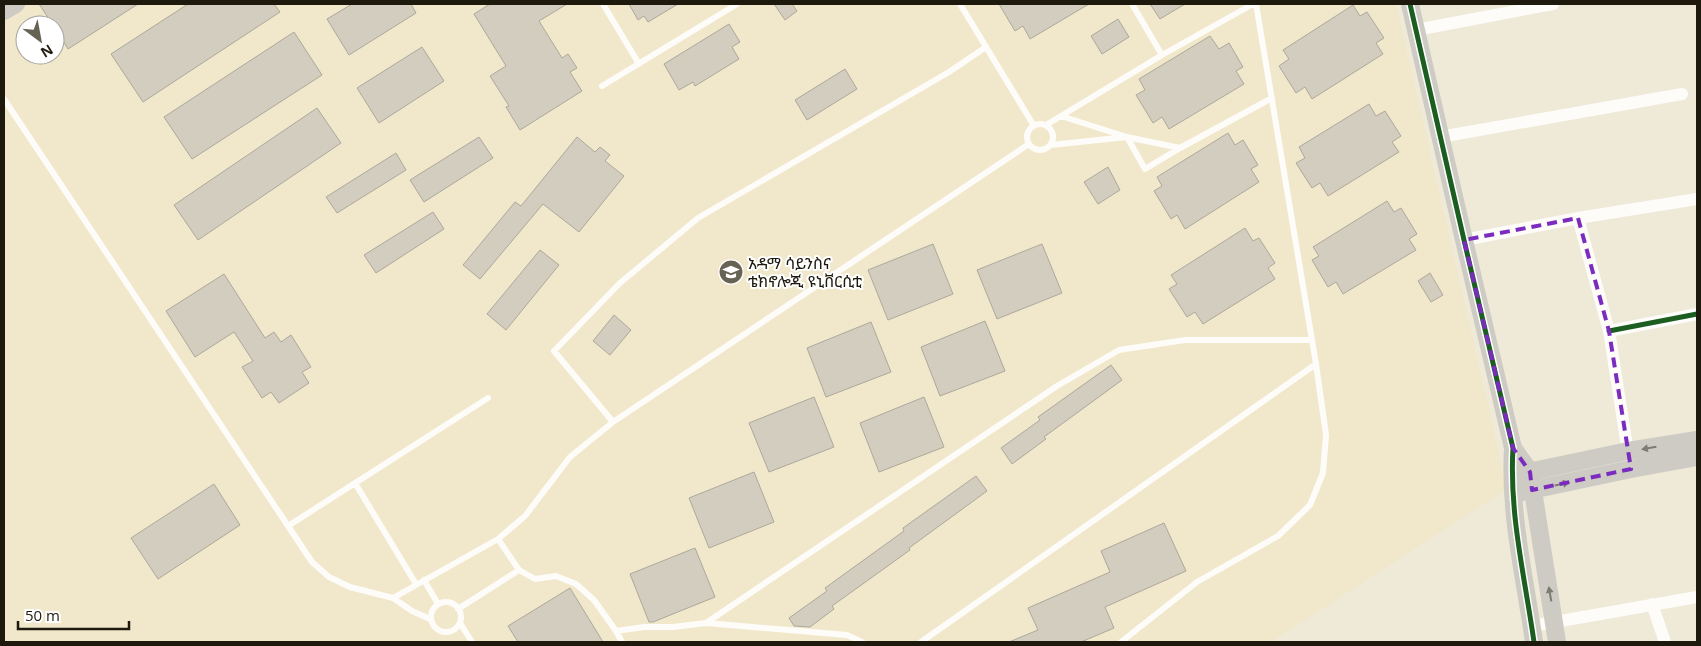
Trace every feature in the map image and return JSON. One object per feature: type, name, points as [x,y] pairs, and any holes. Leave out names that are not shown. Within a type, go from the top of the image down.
[{"type":"street","points":[[4,11],[16,4]]},
{"type":"street","points":[[1410,4],[1513,448],[1512,475],[1518,549],[1533,634],[1554,622],[1697,597]]},
{"type":"street","points":[[1416,30],[1553,4]]},
{"type":"street","points":[[1440,137],[1682,94]]},
{"type":"street","points":[[1464,240],[1578,218],[1697,199]]},
{"type":"street","points":[[1578,218],[1609,331],[1631,468]]},
{"type":"street","points":[[1609,331],[1697,314]]},
{"type":"street","points":[[1512,475],[1628,451],[1697,440]]},
{"type":"street","points":[[1513,448],[1530,472],[1557,642]]},
{"type":"street","points":[[1514,493],[1631,468],[1697,457]]},
{"type":"street","points":[[1652,604],[1665,642]]},
{"type":"lane","points":[[603,4],[639,64]]},
{"type":"lane","points":[[602,86],[737,4]]},
{"type":"lane","points":[[960,4],[1034,126]]},
{"type":"lane","points":[[1132,4],[1162,55]]},
{"type":"lane","points":[[1046,125],[1162,55],[1255,4],[1316,364],[1326,435],[1323,473],[1310,505],[1278,536],[1197,582],[1121,642]]},
{"type":"lane","points":[[613,422],[554,351],[620,283],[698,218],[931,83],[986,47]]},
{"type":"lane","points":[[4,98],[312,562],[329,576],[350,587],[393,598],[412,611],[430,619]]},
{"type":"lane","points":[[1127,137],[1146,169],[1180,148],[1272,98]]},
{"type":"lane","points":[[1061,116],[1127,137],[1180,148]]},
{"type":"lane","points":[[1051,145],[1054,135],[1052,130],[1046,125],[1039,124],[1034,126],[1028,134],[1029,144],[1037,150],[1051,145],[1127,137]]},
{"type":"lane","points":[[393,598],[498,538],[525,516],[570,456],[613,422],[1029,144]]},
{"type":"lane","points":[[706,623],[1057,386],[1119,350],[1185,340],[1312,340]]},
{"type":"lane","points":[[921,642],[1316,364]]},
{"type":"lane","points":[[288,526],[488,398]]},
{"type":"lane","points":[[355,483],[416,584]]},
{"type":"lane","points":[[498,538],[518,570],[536,579],[556,576],[576,584],[594,600],[622,642]]},
{"type":"lane","points":[[458,609],[518,570]]},
{"type":"lane","points":[[424,580],[438,604]]},
{"type":"lane","points":[[450,602],[458,609],[461,616],[460,623],[452,631],[441,632],[432,625],[431,613],[438,604],[450,602]]},
{"type":"lane","points":[[460,623],[472,642]]},
{"type":"lane","points":[[616,631],[644,627],[673,627],[706,623],[847,635],[862,642]]},
{"type":"highlighted area","points":[[1578,218],[1609,331],[1631,469],[1532,490],[1530,472],[1513,448],[1464,240]]},
{"type":"shaded area","name":"አዳማ ሳይንስና ቴክኖሎጂ ዩኒቨርሲቲ","points":[[4,4],[1396,4],[1507,489],[1271,642],[4,642]]},
{"type":"building","points":[[39,4],[138,4],[68,49],[65,44],[65,15],[46,15]]},
{"type":"building","points":[[188,4],[274,4],[280,12],[143,102],[111,54]]},
{"type":"building","points":[[352,4],[411,4],[416,13],[349,55],[327,19]]},
{"type":"building","points":[[490,4],[567,4],[539,21],[562,58],[568,54],[577,68],[570,72],[582,91],[520,130],[506,107],[509,106],[490,76],[506,66],[474,14]]},
{"type":"building","points":[[629,4],[678,4],[648,22],[644,16],[638,20]]},
{"type":"building","points":[[774,4],[792,4],[797,11],[785,20]]},
{"type":"building","points":[[999,4],[1089,4],[1030,39],[1023,26],[1015,31]]},
{"type":"building","points":[[1150,4],[1185,4],[1160,19]]},
{"type":"building","points":[[1353,5],[1360,16],[1367,12],[1384,38],[1376,43],[1383,54],[1312,99],[1305,87],[1296,93],[1279,66],[1289,59],[1283,50]]},
{"type":"building","points":[[1118,19],[1129,37],[1102,54],[1091,36]]},
{"type":"building","points":[[729,24],[740,42],[732,47],[739,59],[695,86],[693,82],[679,90],[664,64]]},
{"type":"building","points":[[294,32],[322,75],[192,159],[164,117]]},
{"type":"building","points":[[1210,36],[1219,49],[1229,43],[1243,67],[1236,71],[1244,84],[1169,129],[1162,117],[1153,123],[1136,95],[1145,90],[1139,79]]},
{"type":"building","points":[[422,47],[444,81],[379,123],[357,88]]},
{"type":"building","points":[[845,69],[857,89],[807,120],[795,100]]},
{"type":"building","points":[[1369,104],[1376,116],[1385,111],[1401,136],[1392,142],[1399,152],[1328,196],[1320,183],[1312,188],[1296,163],[1305,158],[1299,147]]},
{"type":"building","points":[[317,108],[341,143],[198,240],[174,205]]},
{"type":"building","points":[[1228,133],[1235,145],[1243,140],[1258,165],[1251,169],[1259,182],[1185,229],[1177,215],[1171,219],[1154,191],[1162,186],[1157,177]]},
{"type":"building","points":[[479,137],[493,158],[424,202],[410,180]]},
{"type":"building","points":[[577,137],[595,152],[600,147],[610,155],[605,161],[624,176],[579,232],[543,204],[480,279],[463,265],[515,202],[521,206]]},
{"type":"building","points":[[396,153],[406,170],[337,213],[326,197]]},
{"type":"building","points":[[1108,167],[1120,190],[1098,204],[1084,182]]},
{"type":"building","points":[[1387,201],[1394,212],[1401,208],[1417,234],[1409,239],[1416,250],[1343,294],[1336,282],[1328,287],[1312,260],[1319,256],[1313,247]]},
{"type":"building","points":[[433,212],[444,229],[376,273],[364,255]]},
{"type":"building","points":[[1245,228],[1253,241],[1259,238],[1275,263],[1268,268],[1275,279],[1203,324],[1195,312],[1187,317],[1169,289],[1177,284],[1171,275]]},
{"type":"building","points":[[933,244],[953,294],[888,320],[868,270]]},
{"type":"building","points":[[1042,244],[1062,293],[997,319],[977,270]]},
{"type":"building","points":[[540,250],[559,265],[506,330],[487,314]]},
{"type":"building","points":[[1430,273],[1443,295],[1431,302],[1418,281]]},
{"type":"building","points":[[224,274],[265,338],[274,332],[281,342],[291,335],[311,367],[302,372],[309,383],[279,403],[271,392],[262,398],[242,367],[253,361],[234,332],[195,357],[166,311]]},
{"type":"building","points":[[614,315],[631,330],[610,355],[593,341]]},
{"type":"building","points":[[985,321],[1005,371],[940,396],[921,347]]},
{"type":"building","points":[[871,322],[891,372],[826,397],[807,348]]},
{"type":"building","points":[[1111,365],[1122,380],[1044,437],[1046,439],[1012,464],[1001,448],[1040,420],[1038,417]]},
{"type":"building","points":[[814,397],[834,447],[769,472],[749,423]]},
{"type":"building","points":[[924,397],[944,447],[879,472],[860,423]]},
{"type":"building","points":[[754,472],[774,522],[709,548],[689,498]]},
{"type":"building","points":[[976,476],[987,491],[909,548],[910,550],[832,606],[834,609],[810,627],[794,626],[789,618],[827,591],[825,588],[904,531],[903,528]]},
{"type":"building","points":[[214,484],[240,525],[158,579],[131,538]]},
{"type":"building","points":[[1164,523],[1186,571],[1105,607],[1114,628],[1081,642],[1009,642],[1038,630],[1028,608],[1110,572],[1101,551]]},
{"type":"building","points":[[695,548],[715,597],[649,622],[630,574]]},
{"type":"building","points":[[570,588],[603,642],[518,642],[508,626]]},
{"type":"cycle path","points":[[1410,4],[1513,448],[1513,497],[1534,642]]},
{"type":"cycle path","points":[[1609,331],[1697,314]]},
{"type":"place","name":"አዳማ ሳይንስና ቴክኖሎጂ ዩኒቨርሲቲ","points":[[731,272]]}]
